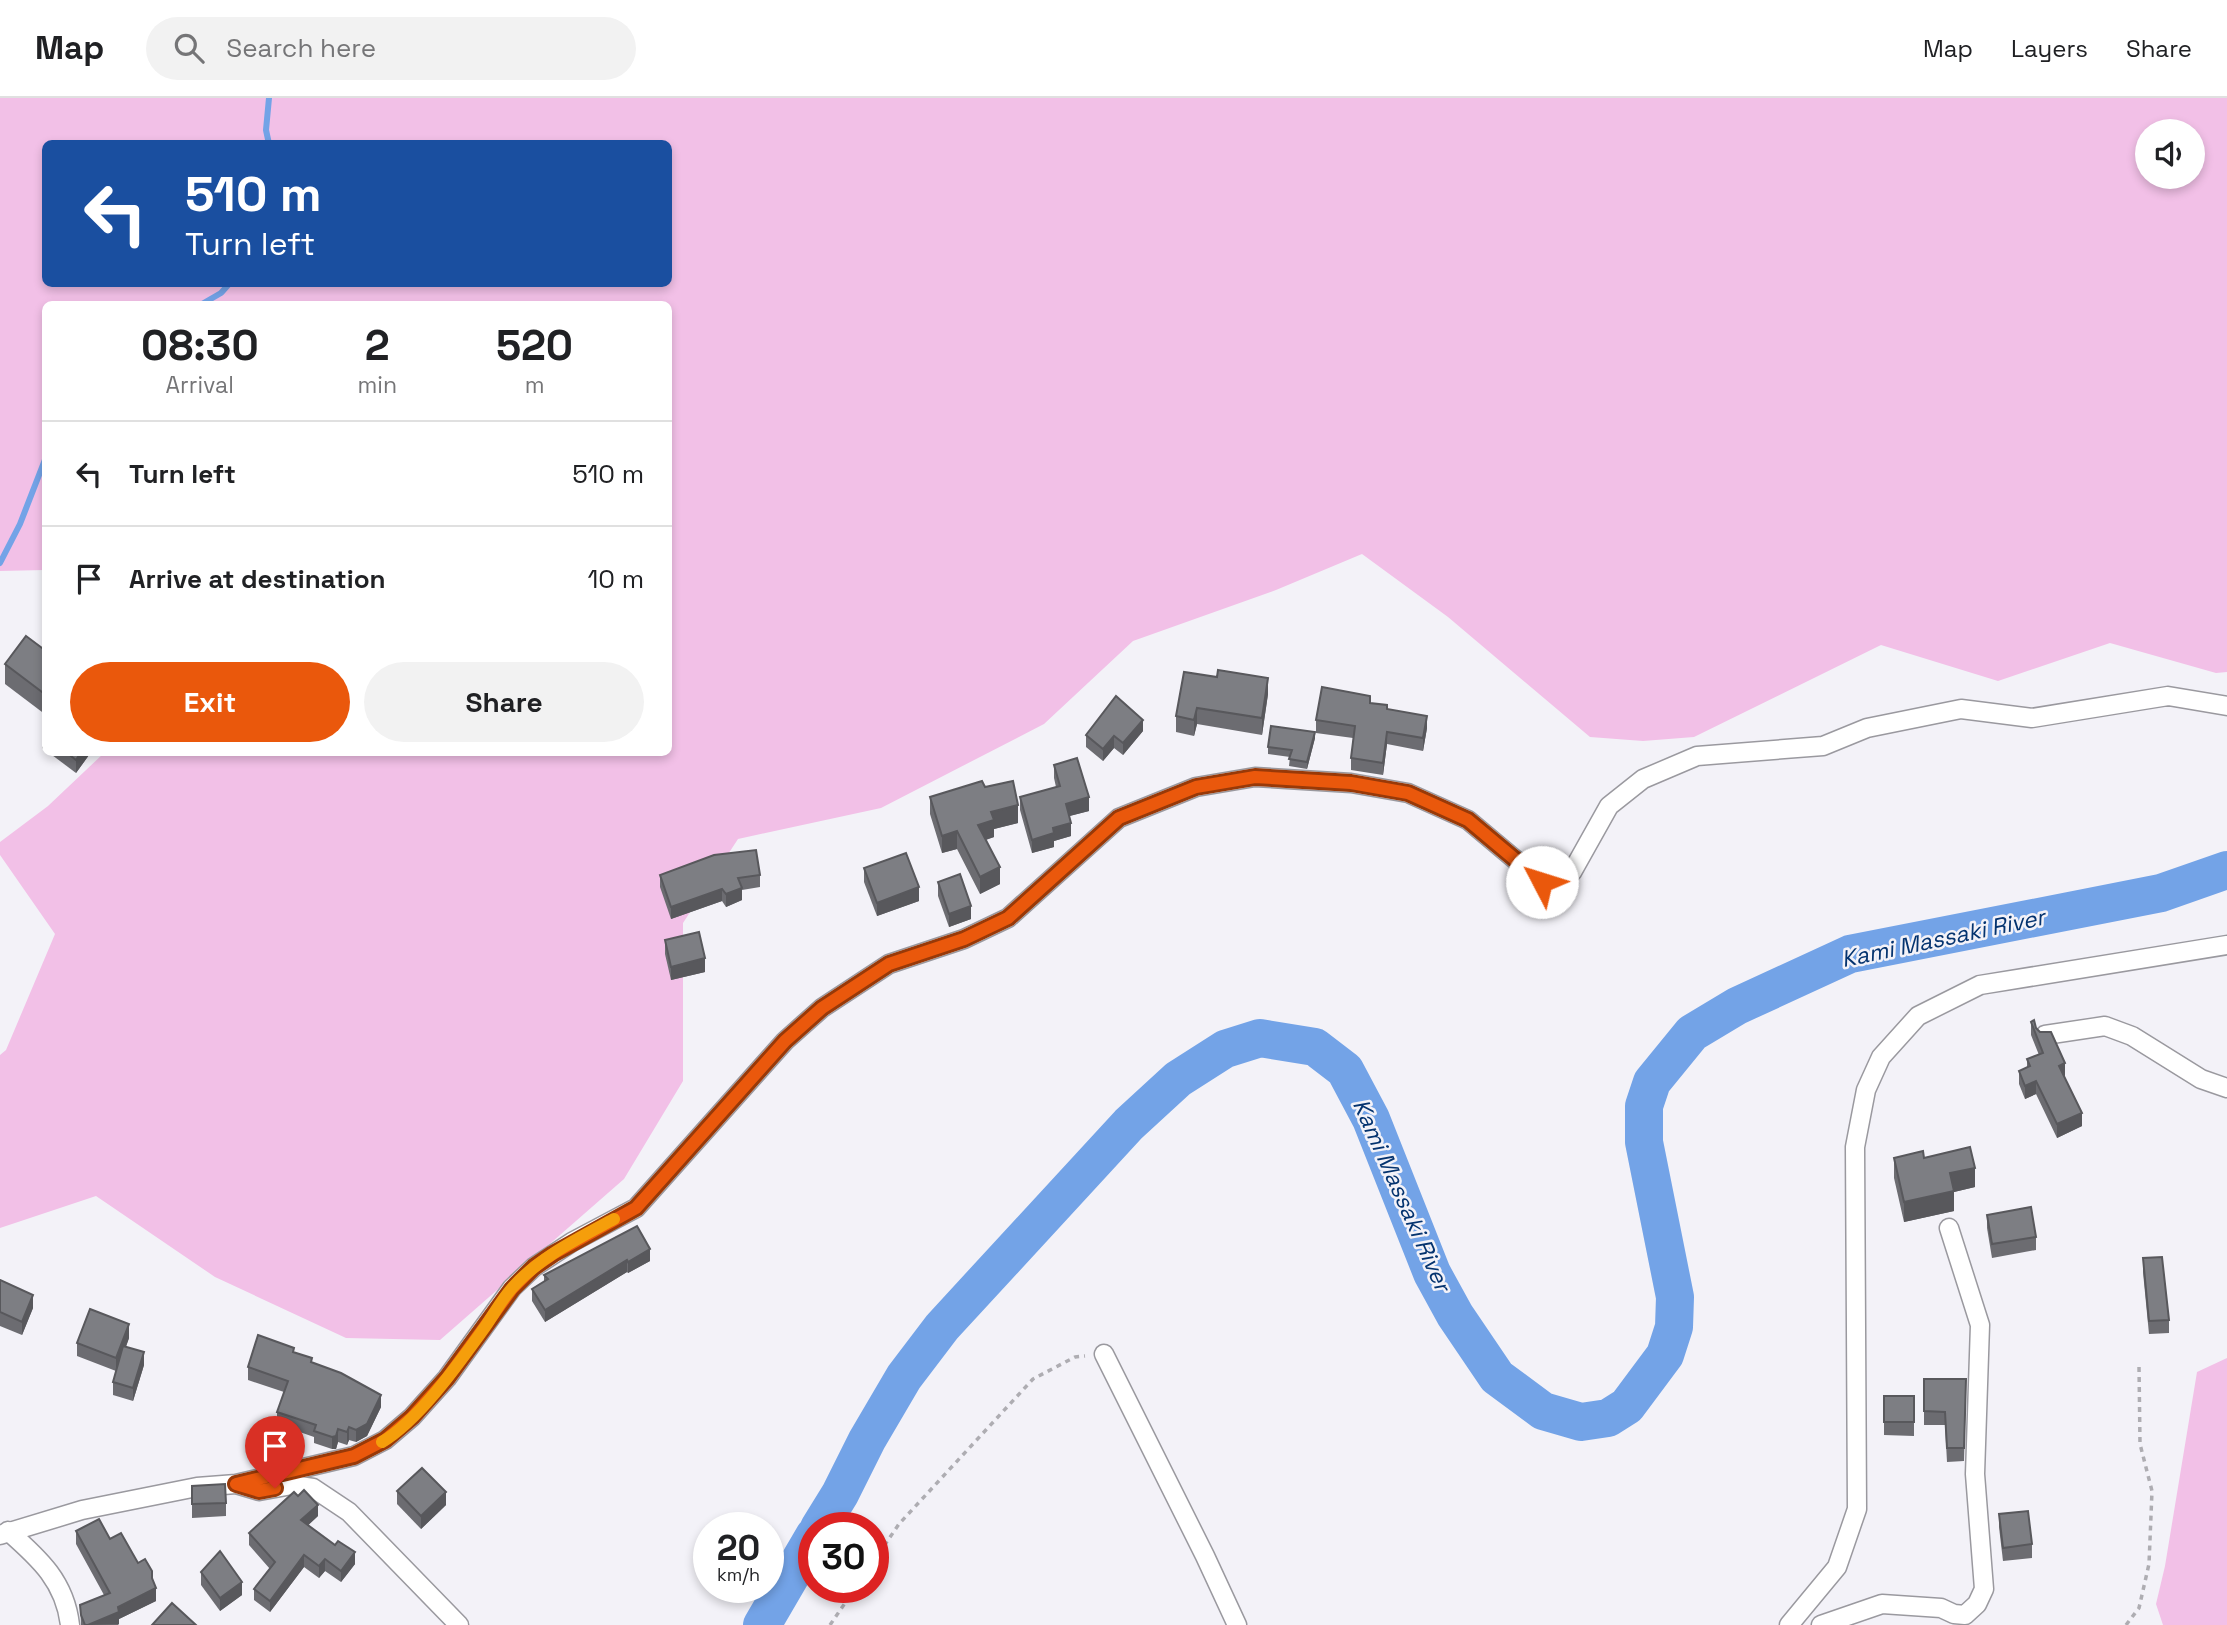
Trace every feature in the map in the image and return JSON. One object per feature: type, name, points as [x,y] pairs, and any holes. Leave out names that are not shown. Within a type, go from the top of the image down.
[{"type":"street","points":[[4,1533],[82,1510],[197,1487],[236,1484],[354,1456],[385,1440],[412,1417],[447,1378],[512,1289],[534,1267],[636,1208],[785,1041],[822,1008],[889,964],[964,939],[1008,918],[1119,818],[1196,787],[1255,777],[1351,783],[1408,793],[1468,820],[1542,882],[1572,872],[1609,806],[1643,779],[1698,756],[1823,746],[1867,728],[1961,709],[2032,718],[2168,696],[2227,706]]},
{"type":"street","points":[[1789,1625],[1837,1567],[1857,1509],[1855,1147],[1866,1090],[1881,1057],[1918,1016],[1980,985],[2227,945]]},
{"type":"street","points":[[2045,1035],[2105,1026],[2132,1036],[2201,1079],[2227,1088]]},
{"type":"street","points":[[1821,1625],[1882,1604],[1941,1608],[1954,1614],[1965,1615],[1977,1604],[1984,1588],[1975,1474],[1980,1325],[1949,1228]]},
{"type":"street","points":[[1104,1354],[1237,1625]]},
{"type":"street","points":[[236,1484],[259,1491],[292,1485],[313,1488],[349,1512],[459,1625]]},
{"type":"street","points":[[4,1533],[48,1569],[68,1604],[70,1625]]},
{"type":"path","points":[[889,1539],[899,1524],[1033,1379],[1075,1357],[1104,1354]]},
{"type":"path","points":[[2126,1625],[2138,1608],[2150,1564],[2152,1491],[2140,1444],[2139,1366]]},
{"type":"path","points":[[830,1625],[845,1603]]},
{"type":"shaded area","points":[[0,98],[2227,98],[2227,672],[2216,673],[2110,643],[1998,681],[1881,645],[1694,737],[1643,741],[1590,737],[1448,617],[1362,554],[1276,590],[1133,641],[1044,724],[881,808],[738,839],[683,923],[683,1081],[624,1179],[440,1340],[346,1338],[215,1277],[96,1196],[0,1228],[0,1055],[6,1050],[55,934],[0,855],[0,842],[48,806],[101,756],[672,756],[672,301],[42,301],[42,570],[0,571]]},
{"type":"shaded area","points":[[2227,1358],[2227,1625],[2163,1625],[2156,1604],[2165,1566],[2197,1372]]},
{"type":"building","points":[[26,636],[42,648],[42,692],[5,664]]},
{"type":"building","points":[[1218,670],[1268,678],[1262,718],[1197,708],[1194,720],[1176,716],[1184,672],[1217,677]]},
{"type":"building","points":[[1322,687],[1370,696],[1370,703],[1387,705],[1387,709],[1427,716],[1423,738],[1387,732],[1383,763],[1351,758],[1355,726],[1316,720]]},
{"type":"building","points":[[1116,696],[1143,720],[1123,743],[1114,736],[1103,749],[1086,735]]},
{"type":"building","points":[[1271,726],[1315,732],[1307,762],[1289,759],[1292,750],[1268,747]]},
{"type":"building","points":[[1077,758],[1089,797],[1066,804],[1071,823],[1053,828],[1054,833],[1032,840],[1020,797],[1060,786],[1054,765]]},
{"type":"building","points":[[982,781],[985,787],[1013,781],[1018,805],[991,812],[994,820],[978,825],[1000,867],[980,877],[957,831],[942,836],[930,797]]},
{"type":"building","points":[[756,850],[760,875],[738,878],[742,888],[726,894],[722,889],[671,907],[660,875],[714,855]]},
{"type":"building","points":[[906,853],[919,887],[877,903],[864,868]]},
{"type":"building","points":[[960,874],[971,906],[949,914],[938,882]]},
{"type":"building","points":[[699,932],[705,958],[671,967],[665,940]]},
{"type":"building","points":[[2034,1020],[2040,1032],[2051,1032],[2065,1063],[2059,1066],[2082,1113],[2057,1124],[2036,1081],[2025,1086],[2019,1071],[2030,1066],[2027,1059],[2043,1053],[2031,1022]]},
{"type":"building","points":[[1970,1147],[1975,1168],[1950,1173],[1954,1191],[1904,1202],[1894,1158],[1923,1151],[1924,1158]]},
{"type":"building","points":[[2031,1207],[2036,1237],[1992,1244],[1987,1215]]},
{"type":"building","points":[[637,1226],[650,1249],[545,1310],[532,1289],[548,1279],[544,1275]]},
{"type":"building","points":[[2162,1257],[2169,1320],[2149,1321],[2143,1258]]},
{"type":"building","points":[[0,1280],[33,1295],[22,1322],[0,1312]]},
{"type":"building","points":[[90,1309],[129,1324],[116,1358],[77,1343]]},
{"type":"building","points":[[258,1335],[294,1348],[293,1352],[312,1358],[311,1362],[341,1373],[381,1395],[367,1424],[356,1430],[349,1427],[347,1432],[338,1429],[336,1436],[332,1437],[314,1431],[316,1425],[277,1412],[288,1381],[248,1367]]},
{"type":"building","points":[[123,1346],[144,1352],[133,1388],[113,1382]]},
{"type":"building","points":[[1924,1379],[1966,1379],[1964,1448],[1947,1448],[1945,1412],[1924,1411]]},
{"type":"building","points":[[1884,1396],[1914,1396],[1914,1422],[1884,1422]]},
{"type":"building","points":[[422,1468],[446,1492],[421,1516],[397,1491]]},
{"type":"building","points":[[225,1484],[226,1503],[192,1504],[192,1486]]},
{"type":"building","points":[[304,1490],[318,1505],[301,1520],[335,1545],[338,1541],[355,1552],[341,1571],[325,1559],[319,1566],[304,1555],[270,1601],[254,1589],[275,1562],[249,1533],[294,1492],[298,1496]]},
{"type":"building","points":[[2028,1511],[2032,1544],[2003,1548],[1999,1514]]},
{"type":"building","points":[[99,1519],[110,1539],[121,1533],[138,1563],[145,1559],[152,1571],[156,1588],[118,1607],[119,1612],[85,1625],[80,1605],[110,1593],[76,1531]]},
{"type":"building","points":[[220,1551],[242,1582],[220,1598],[201,1572]]},
{"type":"building","points":[[172,1603],[196,1625],[152,1625]]},
{"type":"waterway","points":[[268,140],[266,130],[269,98]]},
{"type":"waterway","points":[[207,301],[226,287]]},
{"type":"waterway","points":[[0,563],[20,524],[42,467]]},
{"type":"waterway","name":"Kami Massaki River","points":[[829,1512],[904,1377],[942,1327],[1129,1124],[1178,1079],[1225,1049],[1260,1038],[1315,1047],[1345,1070],[1371,1119],[1432,1273],[1455,1315],[1497,1377],[1543,1411],[1581,1422],[1608,1418],[1627,1406],[1665,1355],[1674,1327],[1675,1297],[1644,1142],[1644,1106],[1652,1082],[1692,1033],[1737,1006],[1850,954],[2161,893],[2227,870]]},
{"type":"waterway","name":"Kami Massaki River","points":[[762,1625],[798,1563]]},
{"type":"slow traffic","points":[[382,1442],[412,1417],[447,1378],[512,1289],[534,1267],[614,1219]]},
{"type":"route","points":[[275,1488],[259,1491],[236,1484],[354,1456],[385,1440],[412,1417],[447,1378],[512,1289],[534,1267],[572,1242],[636,1208],[785,1041],[822,1008],[889,964],[964,939],[1008,918],[1119,818],[1196,787],[1255,777],[1351,783],[1408,793],[1468,820],[1542,882]]}]
